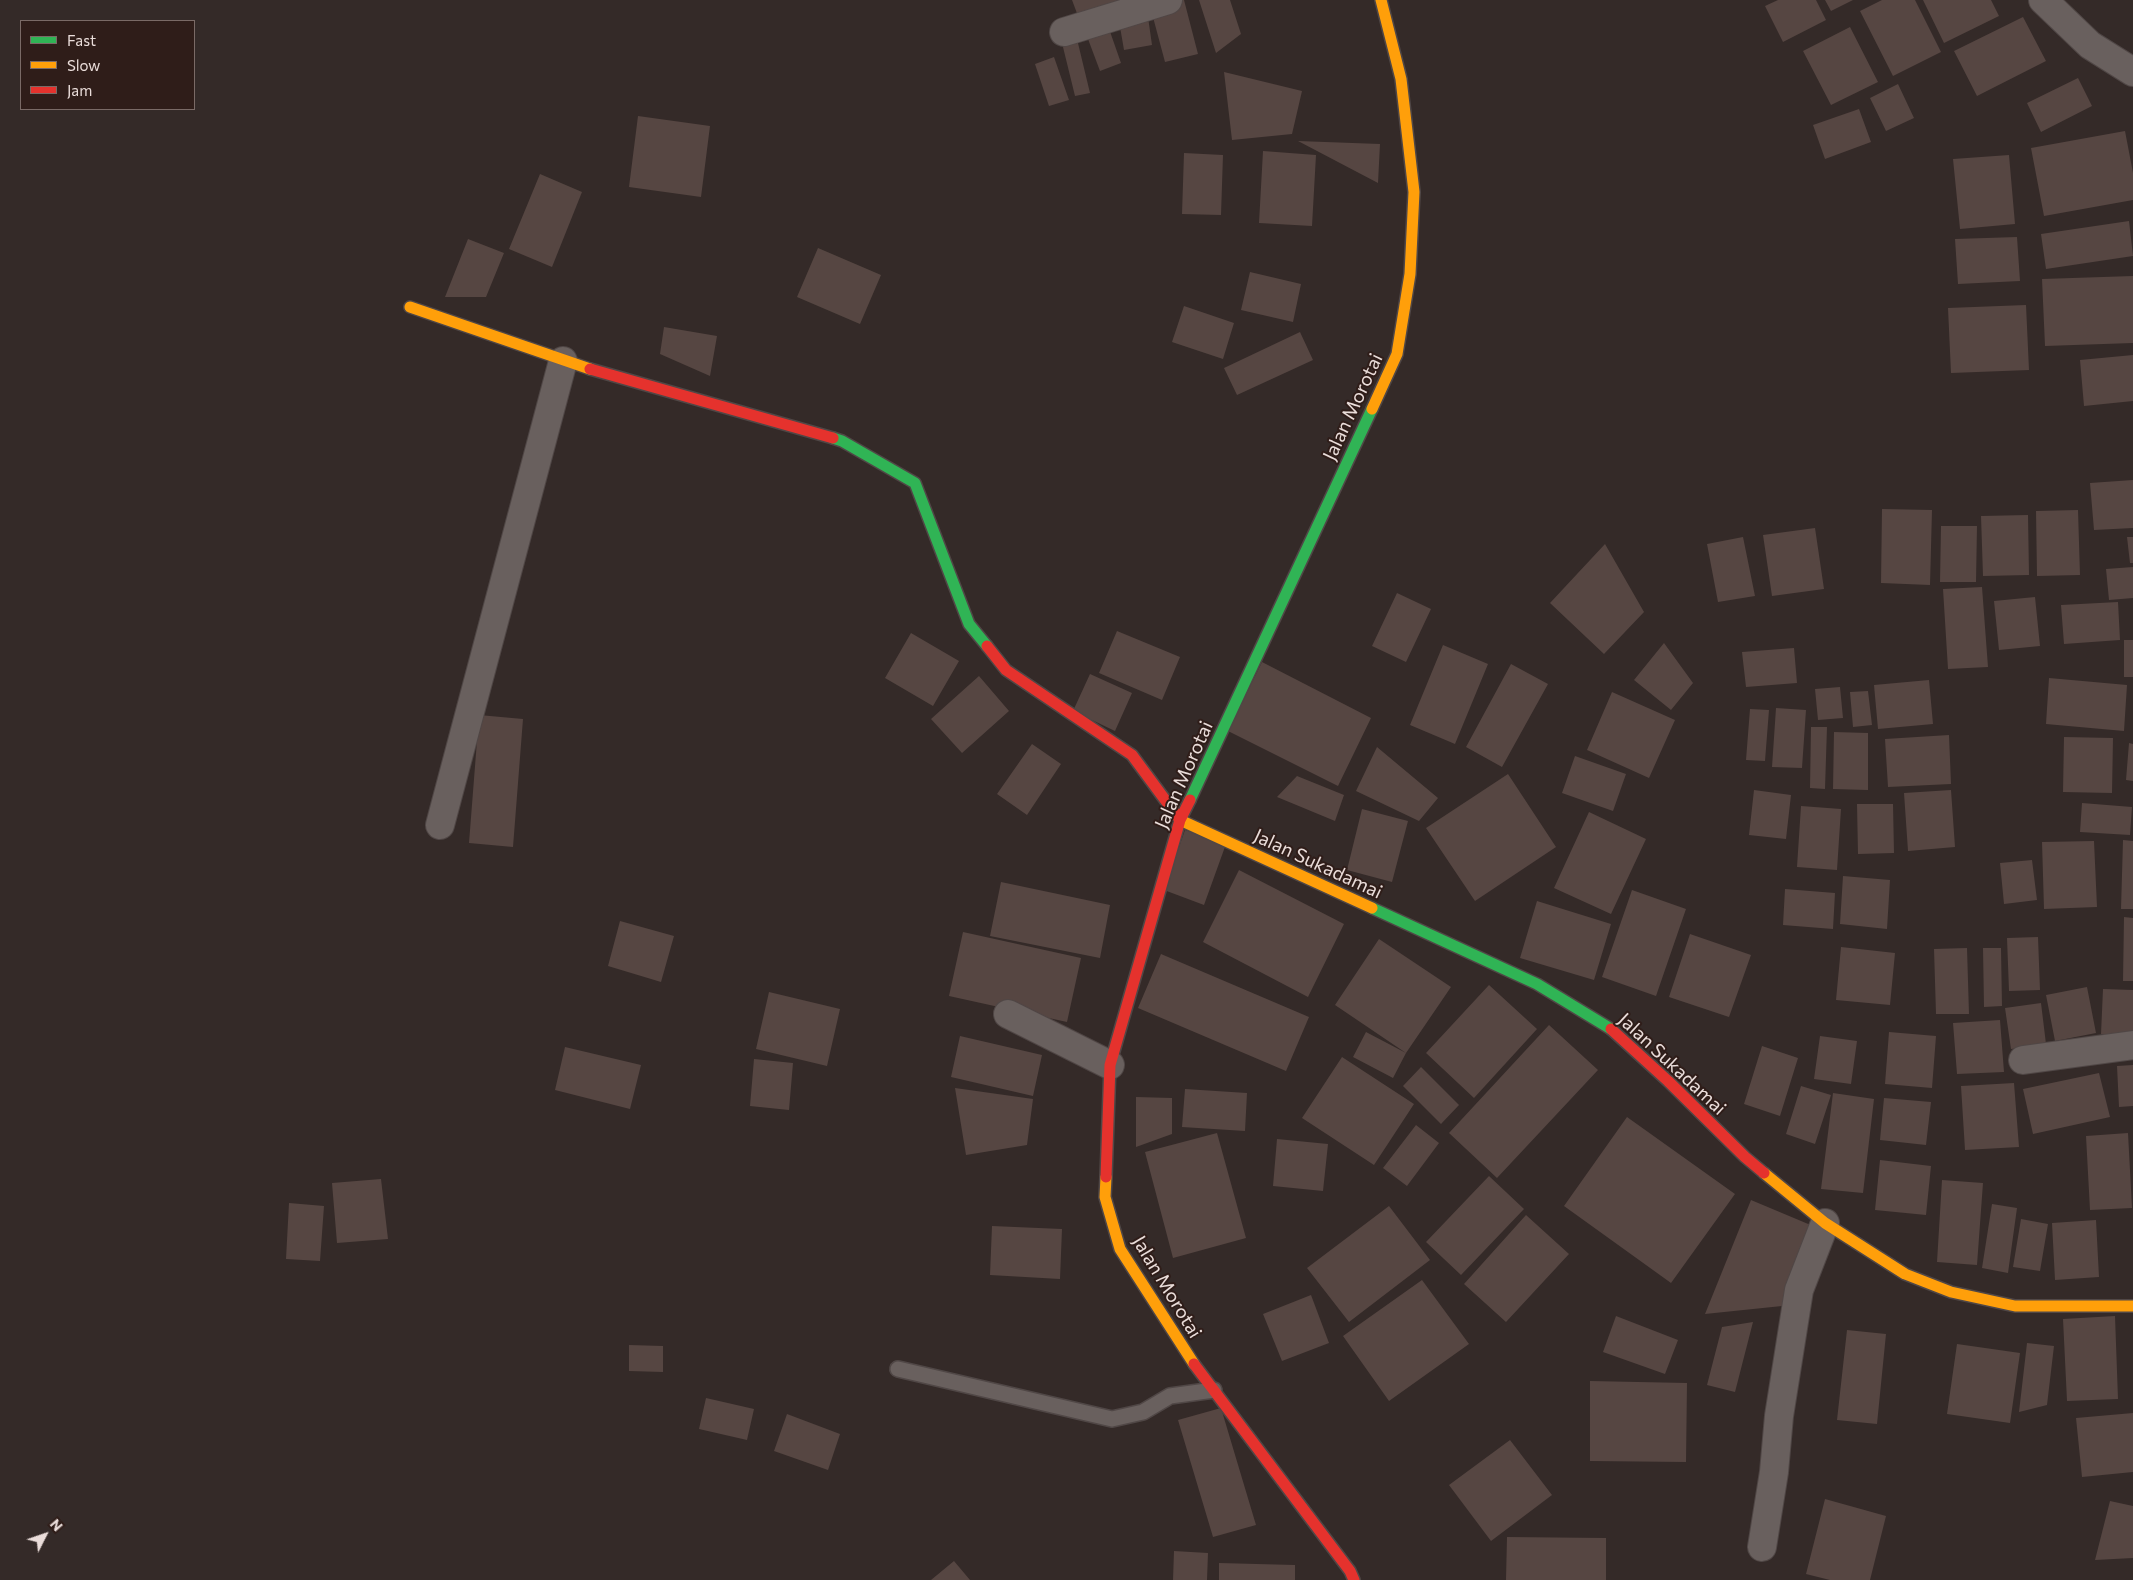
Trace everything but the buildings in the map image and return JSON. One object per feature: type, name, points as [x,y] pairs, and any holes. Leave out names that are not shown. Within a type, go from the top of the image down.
[{"type":"street","points":[[1064,32],[1168,0]]},
{"type":"street","name":"Jalan Morotai","points":[[1354,1580],[1350,1571],[1191,1360],[1120,1249],[1105,1197],[1110,1065],[1180,820],[1397,354],[1410,274],[1414,192],[1401,79],[1381,0]]},
{"type":"street","points":[[2043,0],[2090,45],[2133,72]]},
{"type":"street","points":[[410,307],[563,361],[842,441],[915,482],[969,624],[1006,670],[1132,755],[1180,820]]},
{"type":"street","points":[[440,825],[563,361]]},
{"type":"street","name":"Jalan Sukadamai","points":[[1180,820],[1537,984],[1609,1028],[1668,1081],[1744,1156],[1824,1223],[1905,1274],[1950,1292],[2015,1306],[2133,1306]]},
{"type":"street","points":[[1008,1014],[1110,1065]]},
{"type":"street","points":[[2023,1060],[2133,1045]]},
{"type":"street","points":[[1762,1546],[1774,1472],[1779,1416],[1799,1290],[1824,1223]]},
{"type":"lane","points":[[898,1369],[1112,1419],[1143,1412],[1170,1396],[1214,1390]]},
{"type":"traffic: fast","points":[[1190,800],[1372,409]]},
{"type":"traffic: fast","points":[[833,438],[842,441],[915,483],[969,624],[987,646]]},
{"type":"traffic: fast","points":[[1372,908],[1537,984],[1611,1029]]},
{"type":"traffic: slow","points":[[1372,409],[1397,354],[1410,274],[1414,192],[1401,79],[1381,0]]},
{"type":"traffic: slow","points":[[410,307],[590,369]]},
{"type":"traffic: slow","points":[[1180,820],[1372,908]]},
{"type":"traffic: slow","points":[[1764,1173],[1825,1223],[1905,1274],[1951,1292],[2015,1306],[2133,1306]]},
{"type":"traffic: slow","points":[[1106,1177],[1105,1197],[1120,1249],[1194,1364]]},
{"type":"traffic: jam","points":[[590,369],[833,438]]},
{"type":"traffic: jam","points":[[987,646],[1006,670],[1132,755],[1180,820]]},
{"type":"traffic: jam","points":[[1106,1177],[1110,1065],[1180,820],[1190,800]]},
{"type":"traffic: jam","points":[[1611,1029],[1764,1173]]},
{"type":"traffic: jam","points":[[1194,1364],[1350,1571],[1354,1580]]}]
